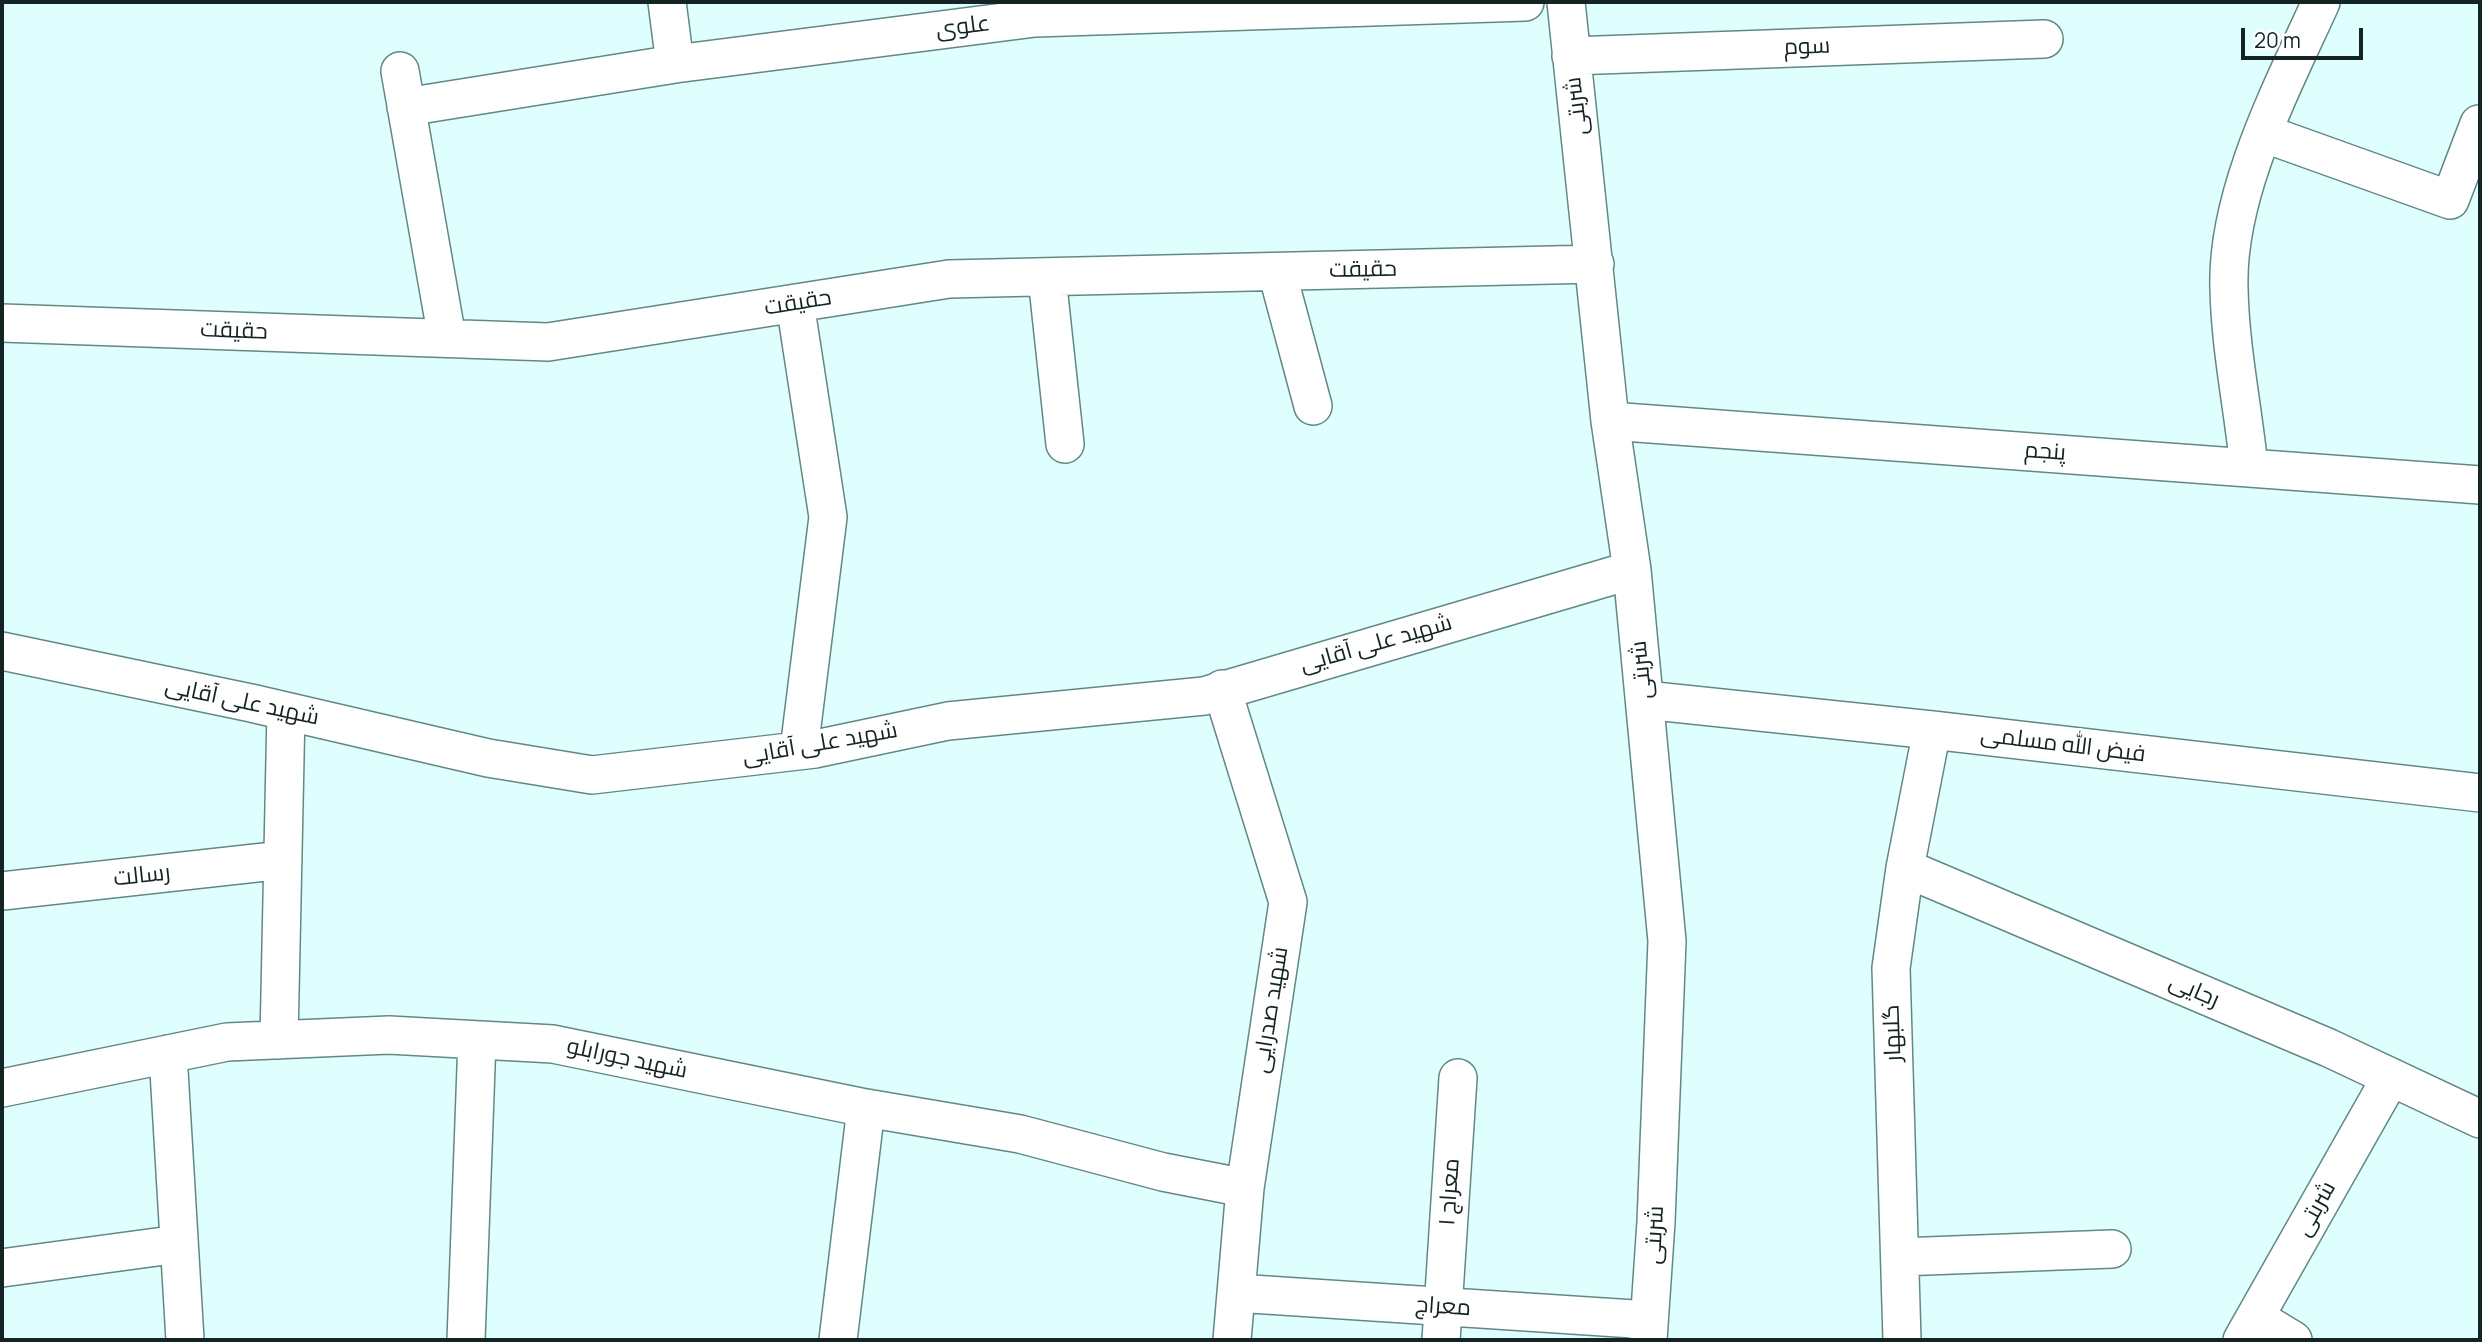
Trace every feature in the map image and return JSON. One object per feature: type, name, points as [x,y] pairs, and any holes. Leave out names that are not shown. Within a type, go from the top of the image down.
[{"type":"street","points":[[667,2],[675,64]]},
{"type":"street","name":"علوی","points":[[406,107],[675,64],[1035,18],[1525,2]]},
{"type":"street","name":"شربتی","points":[[1566,2],[1610,421],[1632,570],[1667,941],[1649,1330]]},
{"type":"street","points":[[2249,467],[2229,286],[2238,206],[2263,133],[2321,2]]},
{"type":"street","name":"سوم","points":[[1571,55],[2044,39]]},
{"type":"street","points":[[400,71],[446,338]]},
{"type":"street","points":[[2263,133],[2450,200],[2479,124]]},
{"type":"street","name":"حقیقت","points":[[2,323],[548,342],[949,279],[1595,264]]},
{"type":"street","points":[[1277,272],[1313,406]]},
{"type":"street","points":[[1046,277],[1065,444]]},
{"type":"street","points":[[795,303],[828,517],[799,751]]},
{"type":"street","name":"پنجم","points":[[1610,421],[2480,485]]},
{"type":"street","name":"شهید علی آقایی","points":[[2,651],[286,711],[488,758],[592,775],[799,751],[948,721],[1203,696],[1632,570]]},
{"type":"street","name":"شهید صدرایی","points":[[1222,689],[1288,902],[1245,1188],[1232,1340]]},
{"type":"street","name":"فیض الله مسلمی","points":[[1645,701],[1932,730],[2480,793]]},
{"type":"street","points":[[279,1040],[286,711]]},
{"type":"street","name":"گلبهار","points":[[1902,1340],[1891,968],[1905,868],[1932,730]]},
{"type":"street","name":"رسالت","points":[[2,891],[283,860]]},
{"type":"street","name":"رجایی","points":[[1905,868],[2391,1077],[2480,1119]]},
{"type":"street","name":"شهید جورابلو","points":[[2,1088],[227,1042],[389,1035],[553,1044],[866,1108],[1020,1134],[1163,1172],[1245,1188]]},
{"type":"street","points":[[466,1340],[477,1040]]},
{"type":"street","points":[[168,1054],[185,1340]]},
{"type":"street","name":"شربتی","points":[[2248,1329],[2391,1077]]},
{"type":"street","name":"معراج ۱","points":[[1442,1323],[1458,1078]]},
{"type":"street","points":[[838,1340],[866,1108]]},
{"type":"street","points":[[2,1268],[179,1244]]},
{"type":"street","points":[[1900,1257],[2112,1249]]},
{"type":"street","name":"معراج","points":[[1236,1293],[1442,1323],[1649,1330]]},
{"type":"street","points":[[2248,1329],[2293,1340]]}]
